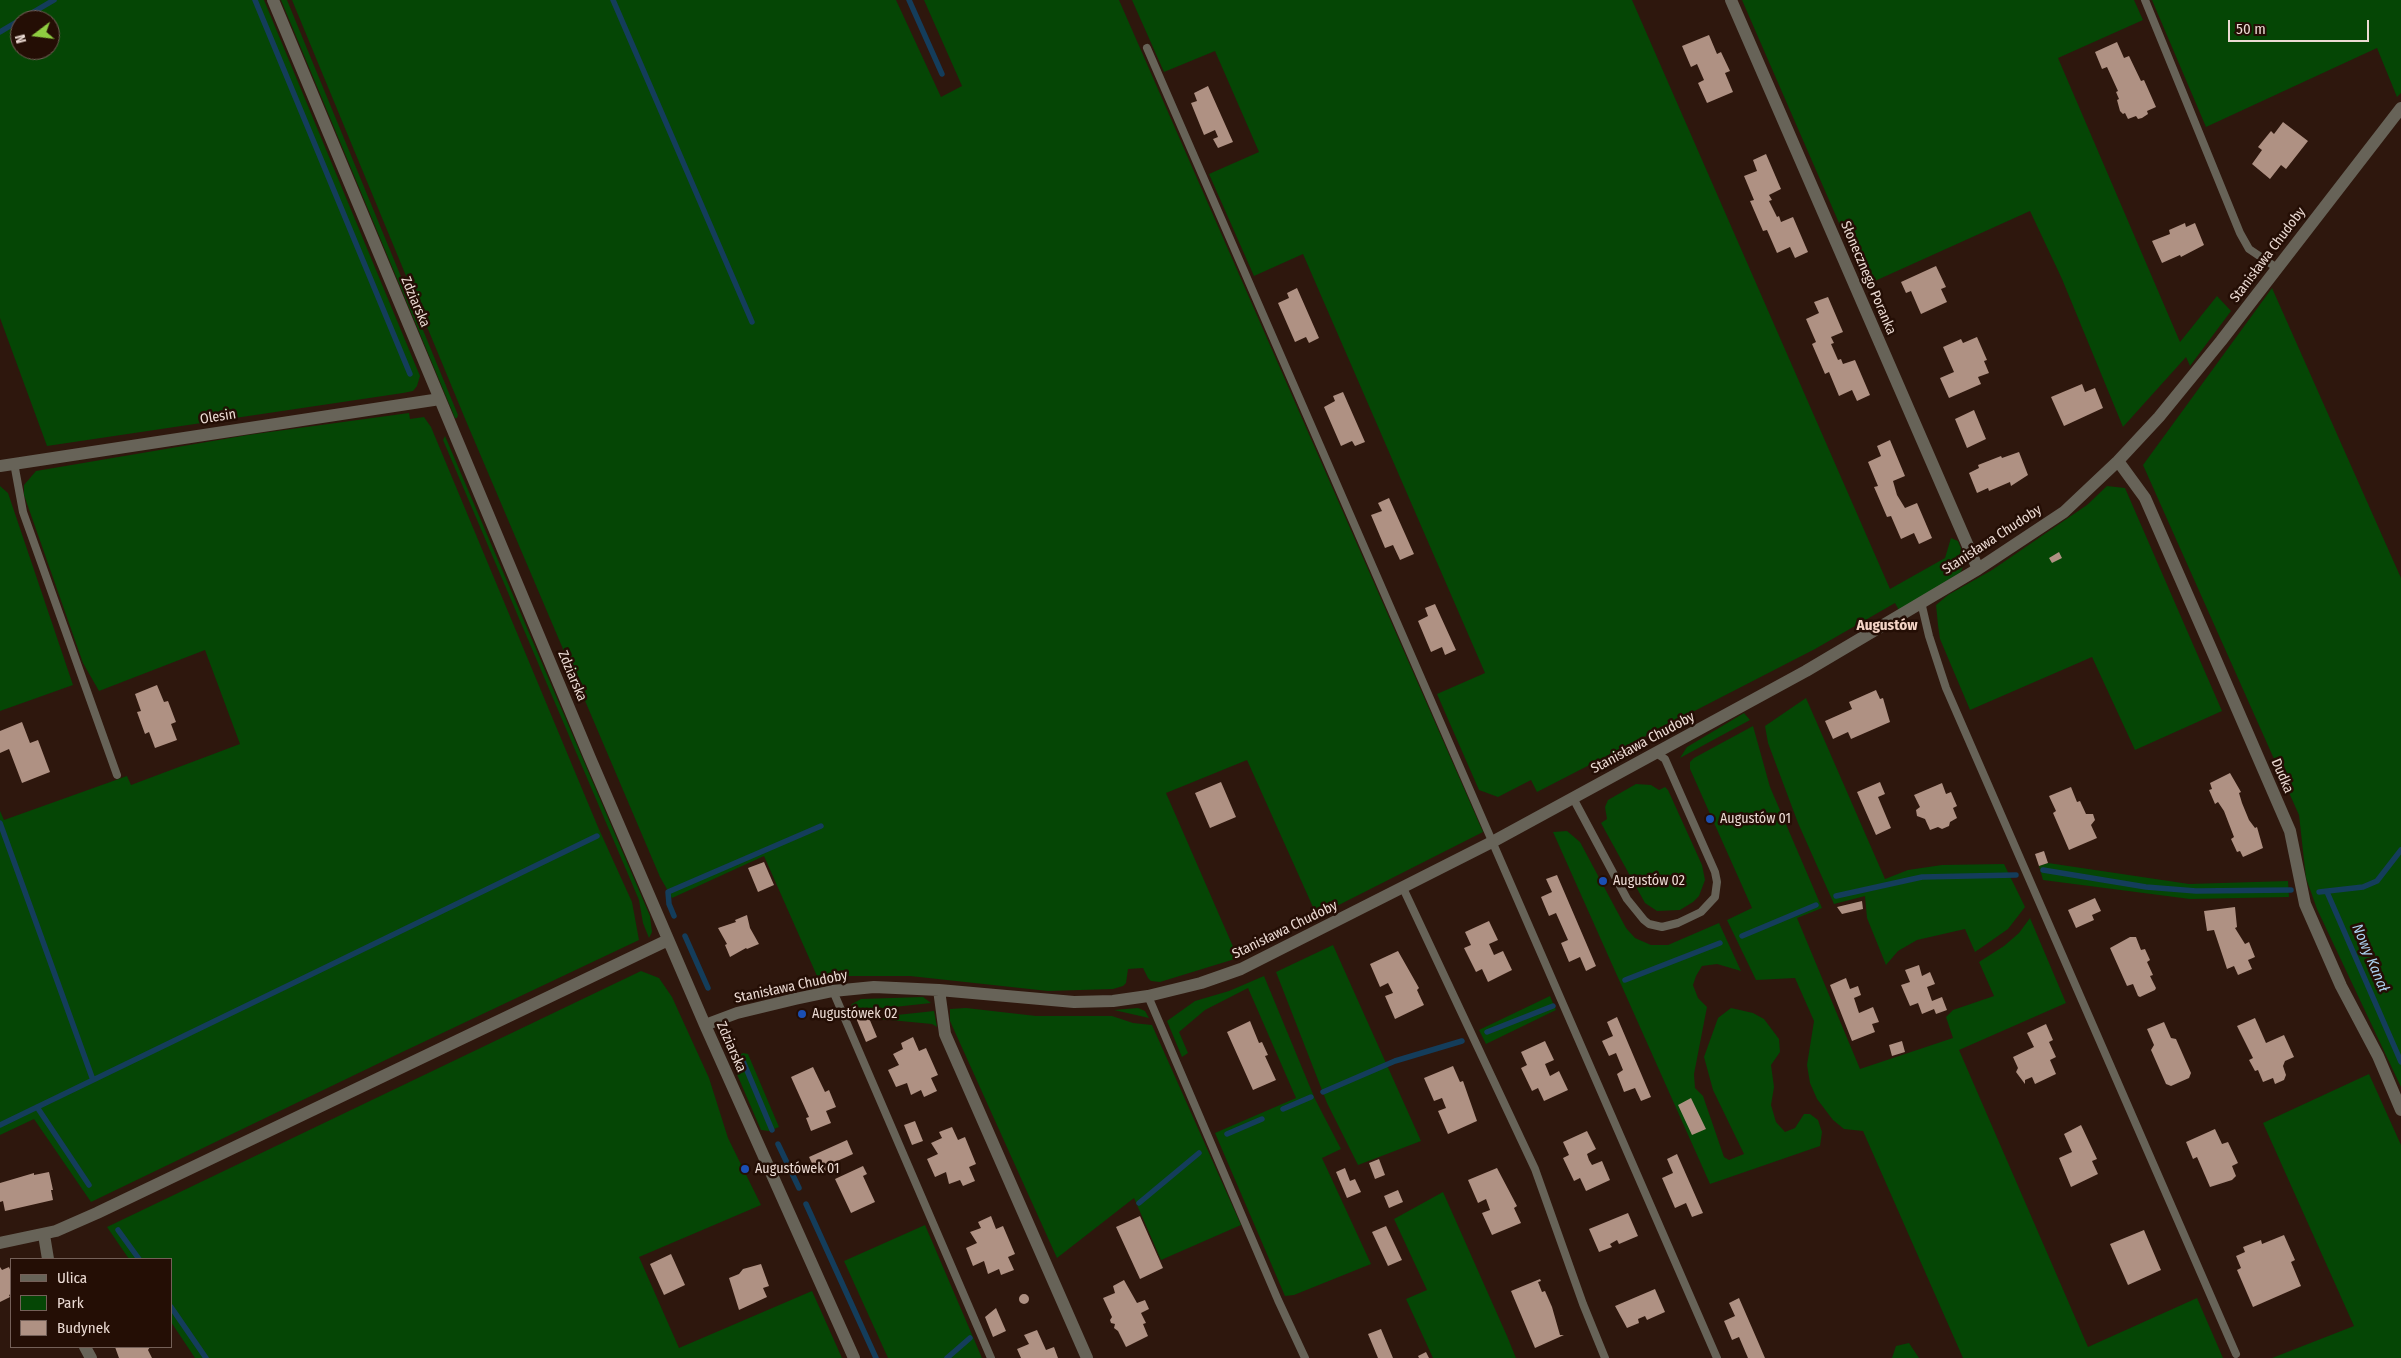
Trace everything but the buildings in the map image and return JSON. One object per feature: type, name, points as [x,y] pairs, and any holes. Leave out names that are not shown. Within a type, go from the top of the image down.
[{"type":"street","name":"Zdziarska","points":[[273,0],[668,940],[854,1358]]},
{"type":"street","name":"Słonecznego Poranka","points":[[1731,0],[1978,569]]},
{"type":"street","name":"Stanisława Chudoby","points":[[705,1025],[737,1013],[833,991],[874,987],[939,990],[1074,1002],[1113,1001],[1148,996],[1200,983],[1241,969],[1494,841],[1797,675],[1978,569],[2064,512],[2118,461],[2159,417],[2401,108]]},
{"type":"street","name":"Olesin","points":[[0,466],[440,399]]},
{"type":"street","name":"Dudka","points":[[2118,461],[2144,498],[2212,651],[2290,831],[2305,904],[2341,986],[2378,1056],[2401,1110]]},
{"type":"street","points":[[0,1243],[44,1235],[97,1213],[668,940]]},
{"type":"street","points":[[939,990],[946,1034],[1086,1358]]},
{"type":"street","points":[[44,1235],[48,1258]]},
{"type":"lane","points":[[2145,0],[2240,233],[2249,249],[2277,268]]},
{"type":"lane","points":[[1147,48],[1718,1358]]},
{"type":"lane","points":[[14,463],[23,512],[117,775]]},
{"type":"lane","points":[[1921,602],[1929,636],[1946,688],[2236,1354]]},
{"type":"lane","points":[[1573,798],[1627,899],[1644,920],[1649,924],[1662,927],[1678,923],[1701,912],[1715,897],[1717,882],[1715,872],[1665,759],[1656,753]]},
{"type":"lane","points":[[1403,888],[1535,1169],[1583,1304],[1605,1358]]},
{"type":"lane","points":[[833,991],[991,1358]]},
{"type":"lane","points":[[1148,996],[1278,1300],[1305,1358]]},
{"type":"green space","points":[[0,0],[264,0],[420,376],[417,386],[413,391],[403,393],[47,446],[0,318]]},
{"type":"green space","points":[[281,0],[287,0],[458,415],[457,418],[455,418]]},
{"type":"green space","points":[[292,0],[896,0],[941,97],[962,86],[924,0],[1119,0],[1483,832],[1317,916],[1247,760],[1166,793],[1238,958],[1160,982],[1151,981],[1143,968],[1128,969],[1126,983],[1113,989],[1048,991],[910,976],[817,976],[764,856],[672,898],[660,877],[466,421]]},
{"type":"green space","points":[[1132,0],[1632,0],[1890,589],[1945,558],[1951,538],[1958,541],[1965,559],[1961,572],[1900,612],[1895,603],[1815,649],[1537,792],[1531,780],[1498,797],[1479,790],[1437,694],[1485,673],[1303,254],[1254,276],[1209,174],[1259,152],[1215,51],[1164,72]]},
{"type":"green space","points":[[1742,0],[2134,0],[2143,20],[2058,58],[2180,342],[2217,296],[2231,311],[2190,366],[2186,357],[2123,427],[2062,279],[2030,211],[1866,285]]},
{"type":"green space","points":[[2152,0],[2401,0],[2401,93],[2397,97],[2377,48],[2206,127]]},
{"type":"green space","points":[[2272,288],[2401,578],[2401,1087],[2317,909],[2306,878],[2299,815],[2143,465]]},
{"type":"green space","points":[[409,413],[410,419],[424,417],[431,427],[598,827],[632,902],[639,940],[91,1202],[34,1119],[0,1135],[0,811],[4,820],[127,776],[131,785],[240,744],[205,650],[99,691],[83,663],[24,495],[24,485],[36,471],[248,435]]},
{"type":"green space","points":[[445,436],[650,916],[652,932],[649,938],[643,923],[639,900],[443,440]]},
{"type":"green space","points":[[0,486],[8,493],[73,685],[0,711]]},
{"type":"green space","points":[[2107,486],[2125,488],[2222,711],[2135,750],[2092,657],[1970,710],[1940,639],[1938,625],[1936,605],[1948,595],[1992,570],[2087,505]]},
{"type":"green space","points":[[1806,698],[1885,879],[1908,870],[1942,865],[2004,864],[2025,907],[2008,929],[1975,952],[1965,929],[1917,940],[1898,951],[1886,965],[1867,918],[1865,896],[1834,904],[1798,823],[1768,743],[1765,726]]},
{"type":"green space","points":[[1744,713],[1750,720],[1680,758],[1687,747]]},
{"type":"green space","points":[[1753,726],[1770,787],[1822,908],[1797,918],[1860,1069],[1953,1038],[1946,1017],[1953,1010],[1994,996],[1979,962],[2004,946],[2019,933],[2030,918],[2066,1003],[1959,1050],[2088,1347],[2197,1298],[2223,1358],[1963,1358],[1863,1131],[1844,1129],[1833,1120],[1817,1099],[1810,1083],[1807,1065],[1814,1021],[1795,978],[1756,980],[1727,920],[1752,908],[1690,769],[1690,762]]},
{"type":"green space","points":[[1636,784],[1651,785],[1659,790],[1665,787],[1668,790],[1702,865],[1705,880],[1699,896],[1680,910],[1657,911],[1645,903],[1601,823],[1607,819],[1605,807],[1608,800]]},
{"type":"green space","points":[[1567,831],[1580,842],[1626,928],[1635,938],[1651,945],[1668,945],[1719,923],[1741,971],[1717,964],[1702,966],[1696,976],[1693,985],[1698,998],[1707,1007],[1694,1074],[1695,1088],[1703,1096],[1724,1157],[1729,1160],[1744,1154],[1713,1090],[1704,1057],[1718,1018],[1731,1008],[1753,1013],[1764,1019],[1779,1039],[1780,1052],[1771,1065],[1774,1087],[1771,1105],[1776,1122],[1785,1132],[1795,1128],[1804,1114],[1810,1114],[1818,1120],[1822,1132],[1820,1146],[1710,1184],[1553,832]]},
{"type":"green space","points":[[2048,863],[2189,884],[2288,881],[2289,897],[2190,899],[2043,880],[2039,866]]},
{"type":"green space","points":[[1333,945],[1421,1141],[1358,1165],[1327,1103],[1276,972]]},
{"type":"green space","points":[[641,971],[659,978],[672,997],[709,1078],[728,1138],[761,1205],[639,1257],[679,1348],[812,1291],[842,1358],[195,1358],[172,1324],[172,1258],[128,1258],[107,1227]]},
{"type":"green space","points":[[1264,976],[1315,1099],[1341,1149],[1322,1158],[1371,1264],[1294,1295],[1285,1296],[1215,1133],[1296,1098],[1248,988],[1205,1010],[1179,1032],[1188,1053],[1182,1057],[1167,1021],[1195,1001],[1229,991]]},
{"type":"green space","points":[[1550,996],[1556,1010],[1486,1044],[1479,1030]]},
{"type":"green space","points":[[923,997],[931,1003],[867,1010],[850,1009],[852,1004],[861,999]]},
{"type":"green space","points":[[966,1008],[1036,1016],[1112,1016],[1133,1023],[1152,1025],[1241,1225],[1161,1260],[1134,1198],[1057,1258],[950,1021],[950,1009]]},
{"type":"green space","points":[[1138,1008],[1145,1011],[1149,1018],[1114,1010]]},
{"type":"green space","points":[[934,1011],[937,1027],[932,1024],[869,1018]]},
{"type":"green space","points":[[743,1053],[748,1054],[779,1127],[769,1131],[761,1130],[731,1059]]},
{"type":"green space","points":[[2369,1074],[2401,1145],[2401,1358],[2272,1358],[2354,1326],[2263,1123]]},
{"type":"green space","points":[[1443,1192],[1516,1358],[1433,1358],[1406,1299],[1427,1290],[1394,1219]]},
{"type":"green space","points":[[925,1225],[982,1358],[888,1358],[844,1261]]},
{"type":"green space","points":[[1909,1343],[1919,1358],[1892,1358],[1896,1346]]},
{"type":"waterway","points":[[37,10],[54,0]]},
{"type":"waterway","points":[[255,0],[410,374]]},
{"type":"waterway","points":[[613,0],[752,322]]},
{"type":"waterway","points":[[909,0],[942,74]]},
{"type":"waterway","points":[[0,32],[10,26]]},
{"type":"waterway","points":[[0,823],[93,1080]]},
{"type":"waterway","points":[[674,916],[669,904],[668,892],[821,826]]},
{"type":"waterway","points":[[0,1125],[597,836]]},
{"type":"waterway","points":[[2319,892],[2363,887],[2377,881],[2401,850]]},
{"type":"waterway","points":[[2043,870],[2146,887],[2196,891],[2291,890]]},
{"type":"waterway","points":[[1836,896],[1922,877],[2016,875]]},
{"type":"waterway","name":"Nowy Kanał","points":[[2327,892],[2401,1062]]},
{"type":"waterway","points":[[1742,936],[1816,905]]},
{"type":"waterway","points":[[685,936],[708,988]]},
{"type":"waterway","points":[[1625,980],[1720,943]]},
{"type":"waterway","points":[[1487,1032],[1553,1006]]},
{"type":"waterway","points":[[1323,1092],[1395,1061],[1462,1041]]},
{"type":"waterway","points":[[743,1061],[772,1130]]},
{"type":"waterway","points":[[1283,1109],[1311,1097]]},
{"type":"waterway","points":[[37,1107],[89,1185]]},
{"type":"waterway","points":[[1227,1134],[1262,1119]]},
{"type":"waterway","points":[[778,1144],[799,1188]]},
{"type":"waterway","points":[[1139,1203],[1199,1153]]},
{"type":"waterway","points":[[806,1204],[876,1358]]},
{"type":"waterway","points":[[118,1230],[138,1258]]},
{"type":"waterway","points":[[172,1308],[206,1358]]},
{"type":"waterway","points":[[947,1358],[970,1338]]},
{"type":"place","name":"Augustów 01","points":[[1710,819]]},
{"type":"place","name":"Augustów 02","points":[[1603,881]]},
{"type":"place","name":"Augustówek 02","points":[[802,1014]]},
{"type":"place","name":"Augustówek 01","points":[[745,1169]]},
{"type":"district","name":"Augustów","points":[[1887,626]]}]
